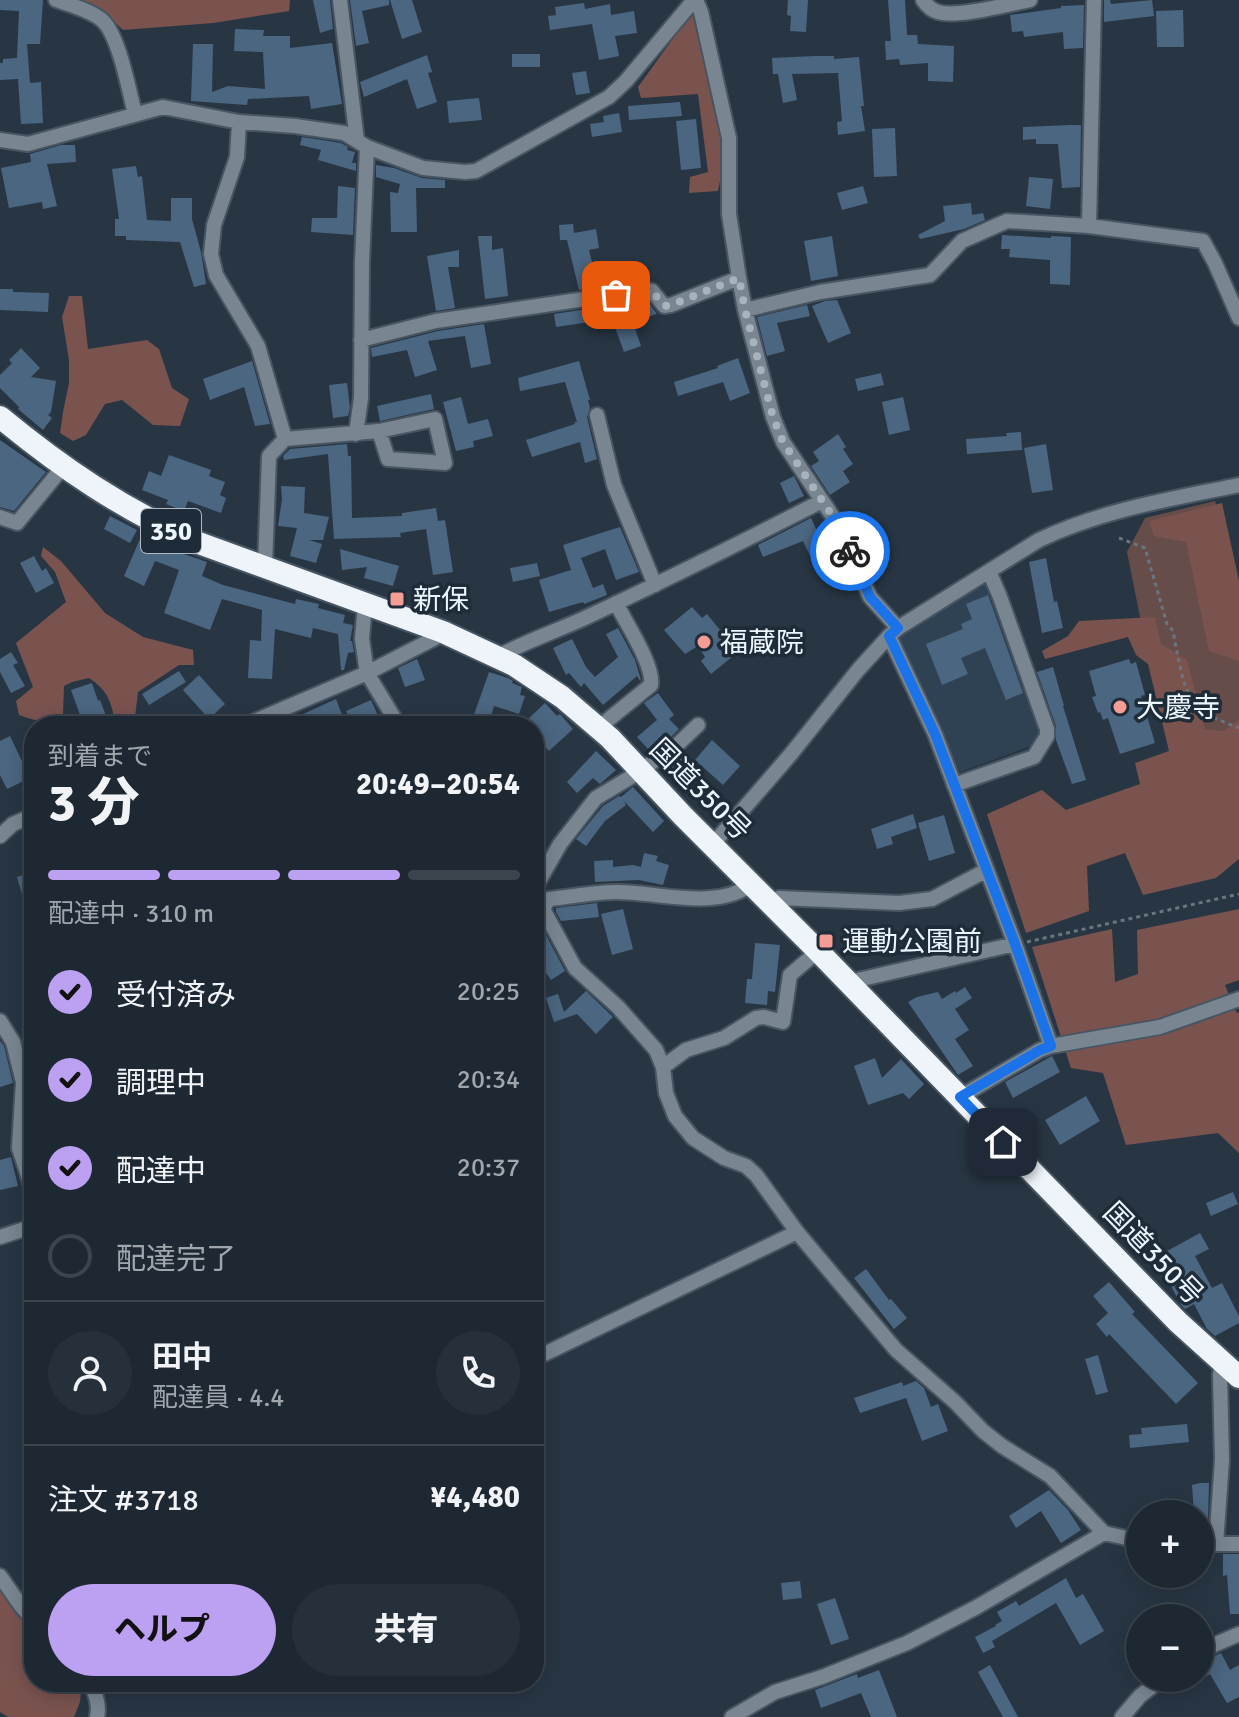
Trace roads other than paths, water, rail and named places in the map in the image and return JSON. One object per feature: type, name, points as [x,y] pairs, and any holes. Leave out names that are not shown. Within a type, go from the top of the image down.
[{"type":"highway","name":"国道350号","points":[[0,417],[88,485],[159,525],[196,542],[443,632],[497,657],[562,697],[640,770],[1178,1322],[1230,1370]]},
{"type":"street","points":[[56,0],[103,21],[119,53],[135,114]]},
{"type":"street","points":[[340,0],[362,144],[361,398],[356,434]]},
{"type":"street","points":[[0,140],[28,144],[163,107],[239,122],[344,133],[362,144],[423,168],[476,171],[609,97],[695,0],[701,12],[729,138],[729,214],[739,278],[773,417],[783,442],[839,526],[870,597],[894,632],[987,870],[1051,1046]]},
{"type":"street","points":[[923,0],[937,12],[951,14],[1030,0]]},
{"type":"street","points":[[1089,226],[1094,0]]},
{"type":"street","points":[[239,122],[237,157],[214,225],[211,254],[216,275],[258,346],[285,439]]},
{"type":"street","points":[[745,310],[820,292],[930,275],[962,241],[1007,221],[1089,226],[1203,241],[1239,318]]},
{"type":"street","points":[[361,340],[436,321],[646,290],[652,291],[664,306],[671,305],[739,278]]},
{"type":"street","points":[[597,415],[614,485],[655,585]]},
{"type":"street","points":[[265,567],[269,456],[285,439],[379,431],[435,419],[445,463],[388,459],[379,431]]},
{"type":"street","points":[[0,517],[17,523],[63,467]]},
{"type":"street","points":[[713,844],[858,670],[894,632],[1039,540],[1085,521],[1124,510],[1239,485]]},
{"type":"street","points":[[497,657],[655,585],[822,501]]},
{"type":"street","points":[[954,785],[1034,757],[1047,736],[989,571]]},
{"type":"street","points":[[365,603],[362,639],[367,673],[393,716]]},
{"type":"street","points":[[598,728],[651,685],[652,679],[650,667],[616,603]]},
{"type":"street","points":[[266,716],[367,673],[443,632]]},
{"type":"street","points":[[544,872],[560,844],[596,798],[677,745],[698,725]]},
{"type":"street","points":[[0,836],[13,824],[24,819]]},
{"type":"street","points":[[770,903],[779,898],[899,903],[932,899],[987,870]]},
{"type":"street","points":[[544,902],[616,892],[704,898],[742,891],[752,884]]},
{"type":"street","points":[[544,914],[575,968],[628,1018],[656,1050],[675,1116],[693,1138],[724,1158],[746,1166],[756,1175],[797,1232],[896,1350],[983,1431],[1050,1476],[1104,1533],[1126,1538]]},
{"type":"street","points":[[849,982],[1015,944]]},
{"type":"street","points":[[663,1067],[686,1050],[724,1038],[756,1018],[783,1022],[790,975],[818,951]]},
{"type":"street","points":[[960,1097],[1051,1046],[1160,1027],[1239,999]]},
{"type":"street","points":[[0,1021],[13,1042],[23,1082],[19,1148],[24,1163]]},
{"type":"street","points":[[0,1237],[24,1229]]},
{"type":"street","points":[[544,1354],[797,1232]]},
{"type":"street","points":[[1230,1370],[1220,1375],[1222,1460],[1216,1544],[1239,1544]]},
{"type":"street","points":[[732,1717],[775,1692],[907,1643],[975,1608],[1104,1533]]},
{"type":"street","points":[[0,1576],[24,1609]]},
{"type":"street","points":[[1214,1645],[1239,1634]]},
{"type":"street","points":[[94,1692],[97,1717]]},
{"type":"street","points":[[1122,1717],[1145,1692]]},
{"type":"place","name":"新保","points":[[397,599]]},
{"type":"place","name":"福蔵院","points":[[704,642]]},
{"type":"place","name":"大慶寺","points":[[1120,707]]},
{"type":"place","name":"運動公園前","points":[[826,941]]}]
